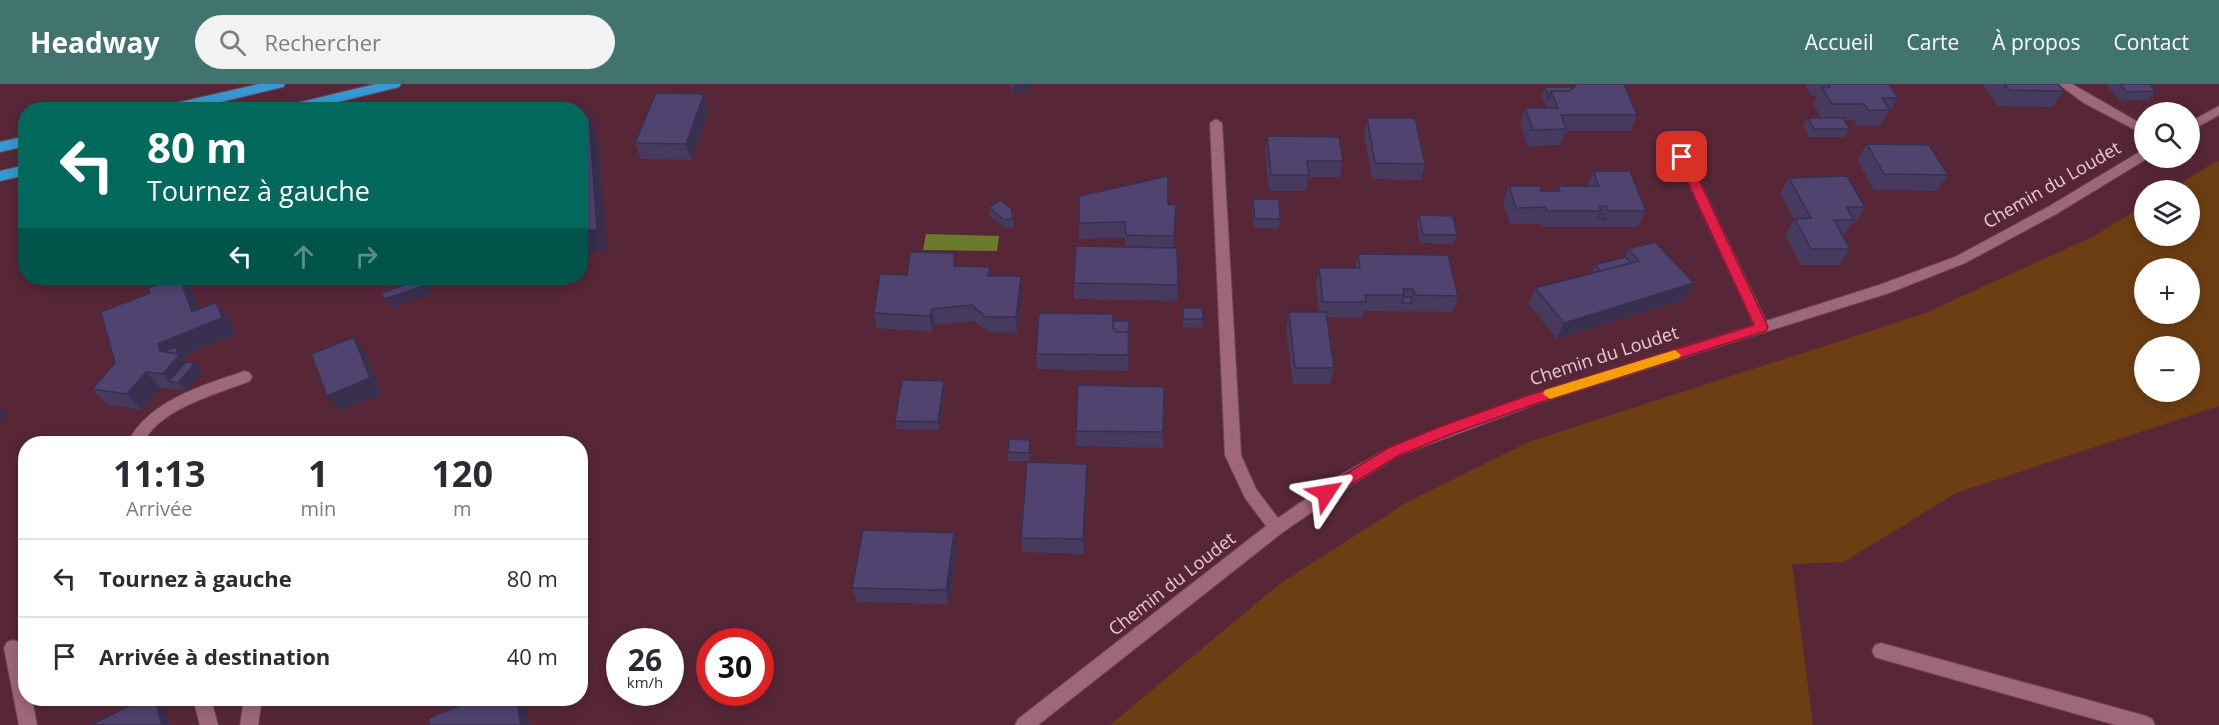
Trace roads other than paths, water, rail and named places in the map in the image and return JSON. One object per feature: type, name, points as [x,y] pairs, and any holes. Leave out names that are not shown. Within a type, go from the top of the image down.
[{"type":"highway","points":[[201,102],[278,84]]},
{"type":"highway","points":[[319,102],[394,84]]},
{"type":"highway","points":[[0,147],[18,143]]},
{"type":"highway","points":[[0,176],[18,172]]},
{"type":"street","points":[[2064,84],[2134,125]]},
{"type":"street","points":[[2200,121],[2219,110]]},
{"type":"street","points":[[1216,123],[1233,455],[1238,472],[1255,504],[1277,527]]},
{"type":"street","points":[[1682,157],[1762,327]]},
{"type":"street","name":"Chemin du Loudet","points":[[1024,725],[1277,527],[1343,482],[1393,452],[1534,399],[1884,289],[1960,260],[2053,210],[2134,161]]},
{"type":"street","points":[[137,436],[163,412],[245,377]]},
{"type":"street","points":[[13,648],[18,674]]},
{"type":"street","points":[[1881,651],[2146,725]]},
{"type":"street","points":[[24,706],[28,725]]},
{"type":"street","points":[[204,706],[209,725]]},
{"type":"street","points":[[249,725],[252,706]]},
{"type":"street","points":[[2092,710],[2107,725]]}]
